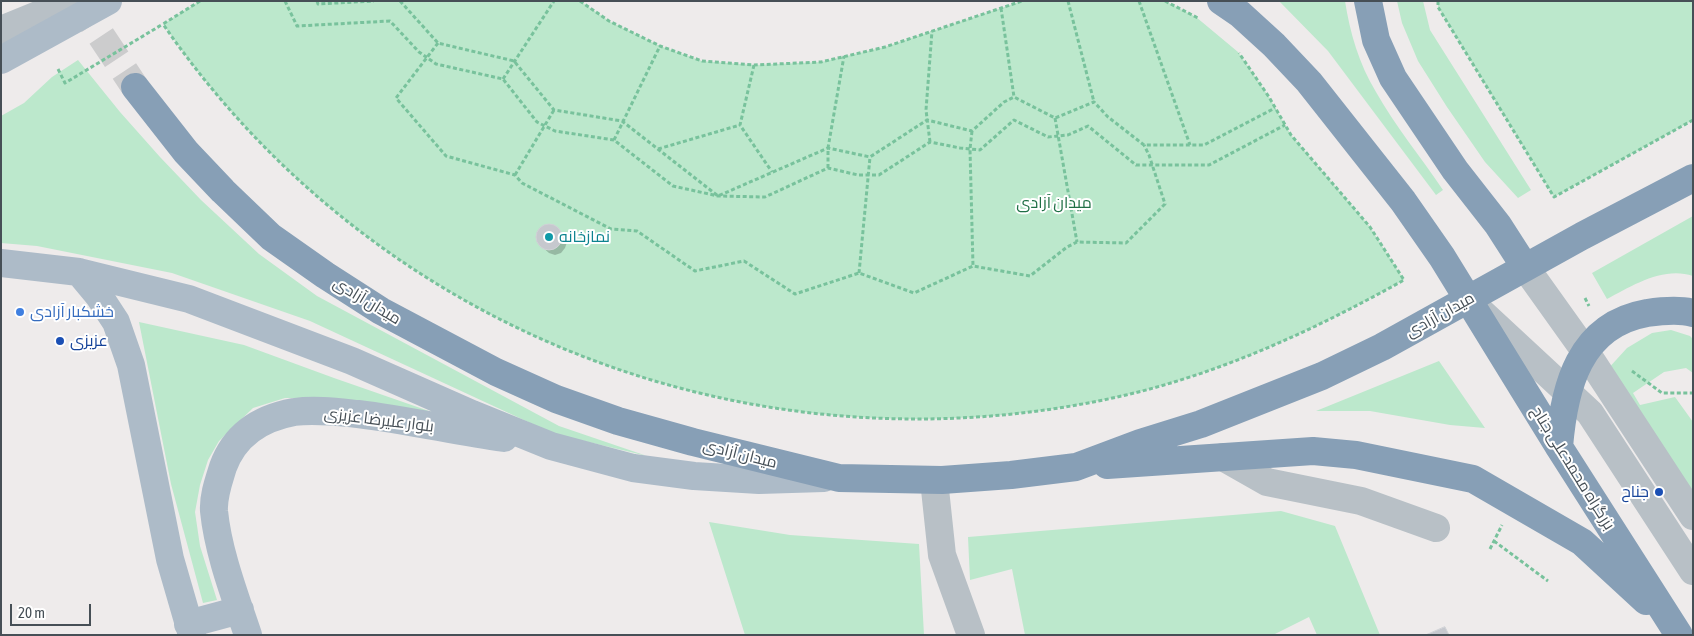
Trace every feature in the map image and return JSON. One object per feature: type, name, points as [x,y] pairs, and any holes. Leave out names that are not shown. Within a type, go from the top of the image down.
[{"type":"highway","name":"بزرگراه محمدعلی جناح","points":[[1221,1],[1240,14],[1261,33],[1309,82],[1403,201],[1442,257],[1559,447],[1676,631]]},
{"type":"highway","points":[[1368,1],[1376,40],[1393,78],[1455,170],[1498,225],[1525,267]]},
{"type":"highway","name":"میدان آزادی","points":[[135,87],[186,152],[271,237],[381,311],[496,372],[556,399],[618,421],[684,440],[839,478],[934,480],[1076,467],[1140,443],[1201,424],[1322,376],[1382,347],[1525,267],[1693,178]]},
{"type":"highway","points":[[1559,447],[1561,423],[1577,365],[1585,351],[1602,331],[1631,316],[1662,310],[1693,313]]},
{"type":"highway","points":[[1076,467],[1313,451],[1356,455],[1473,479],[1582,542],[1676,631]]},
{"type":"main road","points":[[1,60],[108,1]]},
{"type":"main road","points":[[1,262],[80,272],[190,299],[352,361],[472,414],[551,446],[634,468],[694,476],[759,480],[839,478]]},
{"type":"main road","points":[[80,272],[116,322],[131,366],[170,559],[190,629],[244,622]]},
{"type":"main road","name":"بلوار علیرضا عزیزی","points":[[244,622],[221,547],[214,509],[217,485],[228,454],[242,435],[261,422],[296,412],[336,412],[392,418],[551,446]]},
{"type":"lane","points":[[1,30],[72,1]]},
{"type":"lane","points":[[1525,267],[1585,351],[1693,516]]},
{"type":"lane","points":[[1468,300],[1590,413],[1693,571]]},
{"type":"lane","points":[[1223,457],[1267,482],[1361,501],[1436,528]]},
{"type":"lane","points":[[934,480],[942,554],[972,635]]},
{"type":"path","points":[[58,69],[65,83],[200,1]]},
{"type":"path","points":[[285,1],[297,26],[390,21],[419,52],[436,64],[503,79],[537,122],[555,131],[614,140],[673,186],[718,196],[765,197],[828,168],[858,175],[879,175],[930,142],[980,150],[1014,120],[1048,137],[1068,135],[1088,126],[1136,165],[1209,165],[1285,125]]},
{"type":"path","points":[[316,1],[318,4],[374,1]]},
{"type":"path","points":[[400,1],[438,43],[514,61],[554,110],[622,121],[718,196]]},
{"type":"path","points":[[503,79],[554,1]]},
{"type":"path","points":[[580,1],[609,21],[660,46],[702,61],[754,65],[821,62],[885,47],[1022,1]]},
{"type":"path","points":[[438,43],[396,98],[446,156],[515,175],[522,183],[611,229],[637,231],[695,271],[744,261],[795,294],[859,273],[914,293],[973,266],[1030,276],[1077,242],[1126,244],[1165,204],[1144,145],[1108,117],[1094,102],[1068,1]]},
{"type":"path","points":[[1139,1],[1190,145]]},
{"type":"path","points":[[1165,1],[1203,22]]},
{"type":"path","points":[[1438,1],[1438,7],[1554,197],[1693,120]]},
{"type":"path","points":[[1001,8],[1014,98]]},
{"type":"path","points":[[163,24],[223,103],[265,149],[310,192],[358,231],[402,262],[462,300],[575,354],[633,375],[693,392],[754,405],[816,414],[878,419],[941,419],[986,416],[1065,407],[1127,395],[1187,378],[1246,358],[1303,333],[1404,280],[1370,227],[1291,135],[1238,52]]},
{"type":"path","points":[[930,142],[926,120],[932,31]]},
{"type":"path","points":[[614,140],[660,46]]},
{"type":"path","points":[[828,168],[828,148],[844,56]]},
{"type":"path","points":[[754,65],[740,125],[772,172]]},
{"type":"path","points":[[973,266],[970,149],[972,131],[1004,102],[1014,98],[1055,118],[1094,102]]},
{"type":"path","points":[[1144,145],[1204,145],[1275,108]]},
{"type":"path","points":[[515,175],[554,110]]},
{"type":"path","points":[[1055,118],[1077,242]]},
{"type":"path","points":[[718,196],[828,148],[870,157],[926,120],[972,131]]},
{"type":"path","points":[[658,149],[740,125]]},
{"type":"path","points":[[859,273],[870,157]]},
{"type":"path","points":[[1662,393],[1693,393]]},
{"type":"path","points":[[1494,541],[1548,581]]},
{"type":"green space","name":"میدان آزادی","points":[[200,1],[580,1],[609,21],[660,46],[702,61],[754,65],[821,62],[885,47],[1022,1],[1165,1],[1196,17],[1238,52],[1269,97],[1291,135],[1370,227],[1404,280],[1303,332],[1269,347],[1198,374],[1126,395],[988,416],[851,417],[716,397],[587,358],[465,300],[352,225],[251,133],[163,24]]},
{"type":"green space","points":[[1279,1],[1345,1],[1356,48],[1370,81],[1391,117],[1443,190],[1436,195],[1328,51]]},
{"type":"green space","points":[[1397,1],[1423,1],[1430,30],[1531,190],[1518,198],[1485,162],[1418,61],[1402,23]]},
{"type":"green space","points":[[1438,1],[1693,1],[1693,120],[1554,197],[1438,7]]},
{"type":"green space","points":[[78,60],[120,112],[201,200],[259,254],[317,296],[559,426],[647,456],[559,435],[310,321],[172,273],[37,246],[1,243],[1,116],[24,103],[52,77]]},
{"type":"green space","points":[[1693,216],[1693,276],[1682,274],[1659,275],[1637,283],[1607,299],[1592,273]]},
{"type":"green space","points":[[139,322],[244,345],[472,426],[301,398],[285,398],[253,408],[219,441],[208,460],[200,485],[195,512],[200,546],[217,600],[203,603],[171,484]]},
{"type":"green space","points":[[1671,330],[1690,336],[1693,339],[1693,373],[1686,368],[1664,372],[1633,393],[1640,405],[1675,397],[1693,422],[1693,504],[1606,371],[1627,348],[1652,333]]},
{"type":"green space","points":[[1439,361],[1485,428],[1450,425],[1370,411],[1316,411]]},
{"type":"green space","points":[[1281,511],[1335,526],[1380,635],[1317,635],[1309,617],[1273,635],[1025,635],[1012,569],[970,580],[968,537]]},
{"type":"green space","points":[[709,522],[790,535],[919,544],[924,635],[745,635]]},
{"type":"building","name":"نمازخانه","points":[[549,224],[558,228],[562,237],[558,246],[549,250],[540,246],[536,237],[540,228]]},
{"type":"building","points":[[1445,627],[1449,635],[1426,635]]},
{"type":"tunnel","points":[[78,1],[135,87]]},
{"type":"place","name":"نمازخانه","points":[[549,237]]},
{"type":"place","name":"خشکبار آزادی","points":[[20,312]]},
{"type":"place","name":"عزیزی","points":[[60,341]]},
{"type":"place","name":"جناح","points":[[1659,492]]}]
